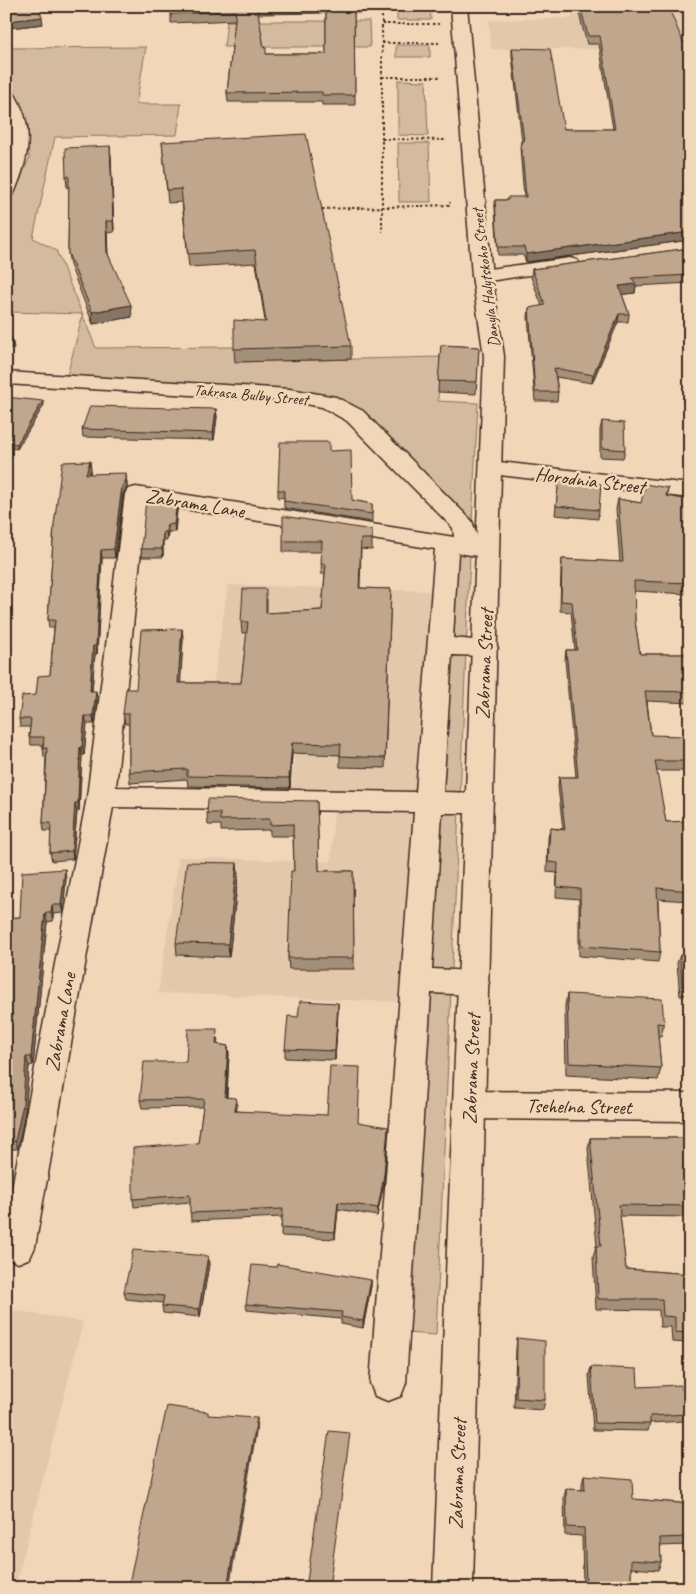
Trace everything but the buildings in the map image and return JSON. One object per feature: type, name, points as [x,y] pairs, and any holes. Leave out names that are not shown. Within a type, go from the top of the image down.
[{"type":"street","name":"Danyla Halytskoho Street","points":[[459,6],[482,276],[494,356],[491,468],[467,547]]},
{"type":"street","points":[[6,94],[20,125],[20,160],[6,191]]},
{"type":"street","points":[[482,276],[591,261]]},
{"type":"street","name":"Takrasa Bulby Street","points":[[6,378],[290,395],[328,402],[355,416],[464,526],[467,547]]},
{"type":"street","name":"Horodnia Street","points":[[491,468],[690,491]]},
{"type":"street","name":"Zabrama Lane","points":[[18,1247],[101,796],[136,494],[467,547]]},
{"type":"street","points":[[388,1383],[440,646],[467,547]]},
{"type":"street","name":"Zabrama Street","points":[[453,1588],[485,648],[467,547]]},
{"type":"street","points":[[440,646],[485,648]]},
{"type":"street","points":[[101,796],[479,803]]},
{"type":"street","points":[[416,980],[474,983]]},
{"type":"street","name":"Tsehelna Street","points":[[469,1105],[690,1107]]},
{"type":"path","points":[[382,6],[382,232]]},
{"type":"path","points":[[382,24],[440,24]]},
{"type":"path","points":[[382,43],[441,43]]},
{"type":"path","points":[[382,76],[443,77]]},
{"type":"path","points":[[382,139],[446,140]]},
{"type":"path","points":[[322,209],[450,205]]},
{"type":"shaded area","points":[[397,6],[430,6],[431,20],[397,20]]},
{"type":"shaded area","points":[[571,6],[682,6],[690,25],[690,49],[491,49],[489,20],[572,18]]},
{"type":"shaded area","points":[[227,21],[369,21],[370,47],[224,47]]},
{"type":"shaded area","points":[[396,45],[430,45],[430,57],[396,57]]},
{"type":"shaded area","points":[[146,47],[136,104],[181,104],[177,135],[55,137],[33,238],[56,250],[82,314],[6,312],[6,211],[29,159],[28,124],[6,76],[6,48]]},
{"type":"shaded area","points":[[398,80],[426,81],[428,136],[398,135]]},
{"type":"shaded area","points":[[398,143],[429,143],[431,202],[399,202]]},
{"type":"shaded area","points":[[83,315],[96,348],[235,347],[236,362],[440,357],[438,401],[478,403],[472,522],[333,397],[292,389],[67,376]]},
{"type":"shaded area","points":[[456,554],[470,555],[460,797],[440,797]]},
{"type":"shaded area","points":[[228,585],[434,591],[418,796],[291,794],[299,710],[210,707]]},
{"type":"shaded area","points":[[334,806],[417,807],[402,1002],[158,993],[179,857],[331,862]]},
{"type":"shaded area","points":[[440,807],[459,808],[436,1335],[406,1333]]},
{"type":"shaded area","points":[[6,1309],[83,1322],[15,1588],[6,1588]]}]
